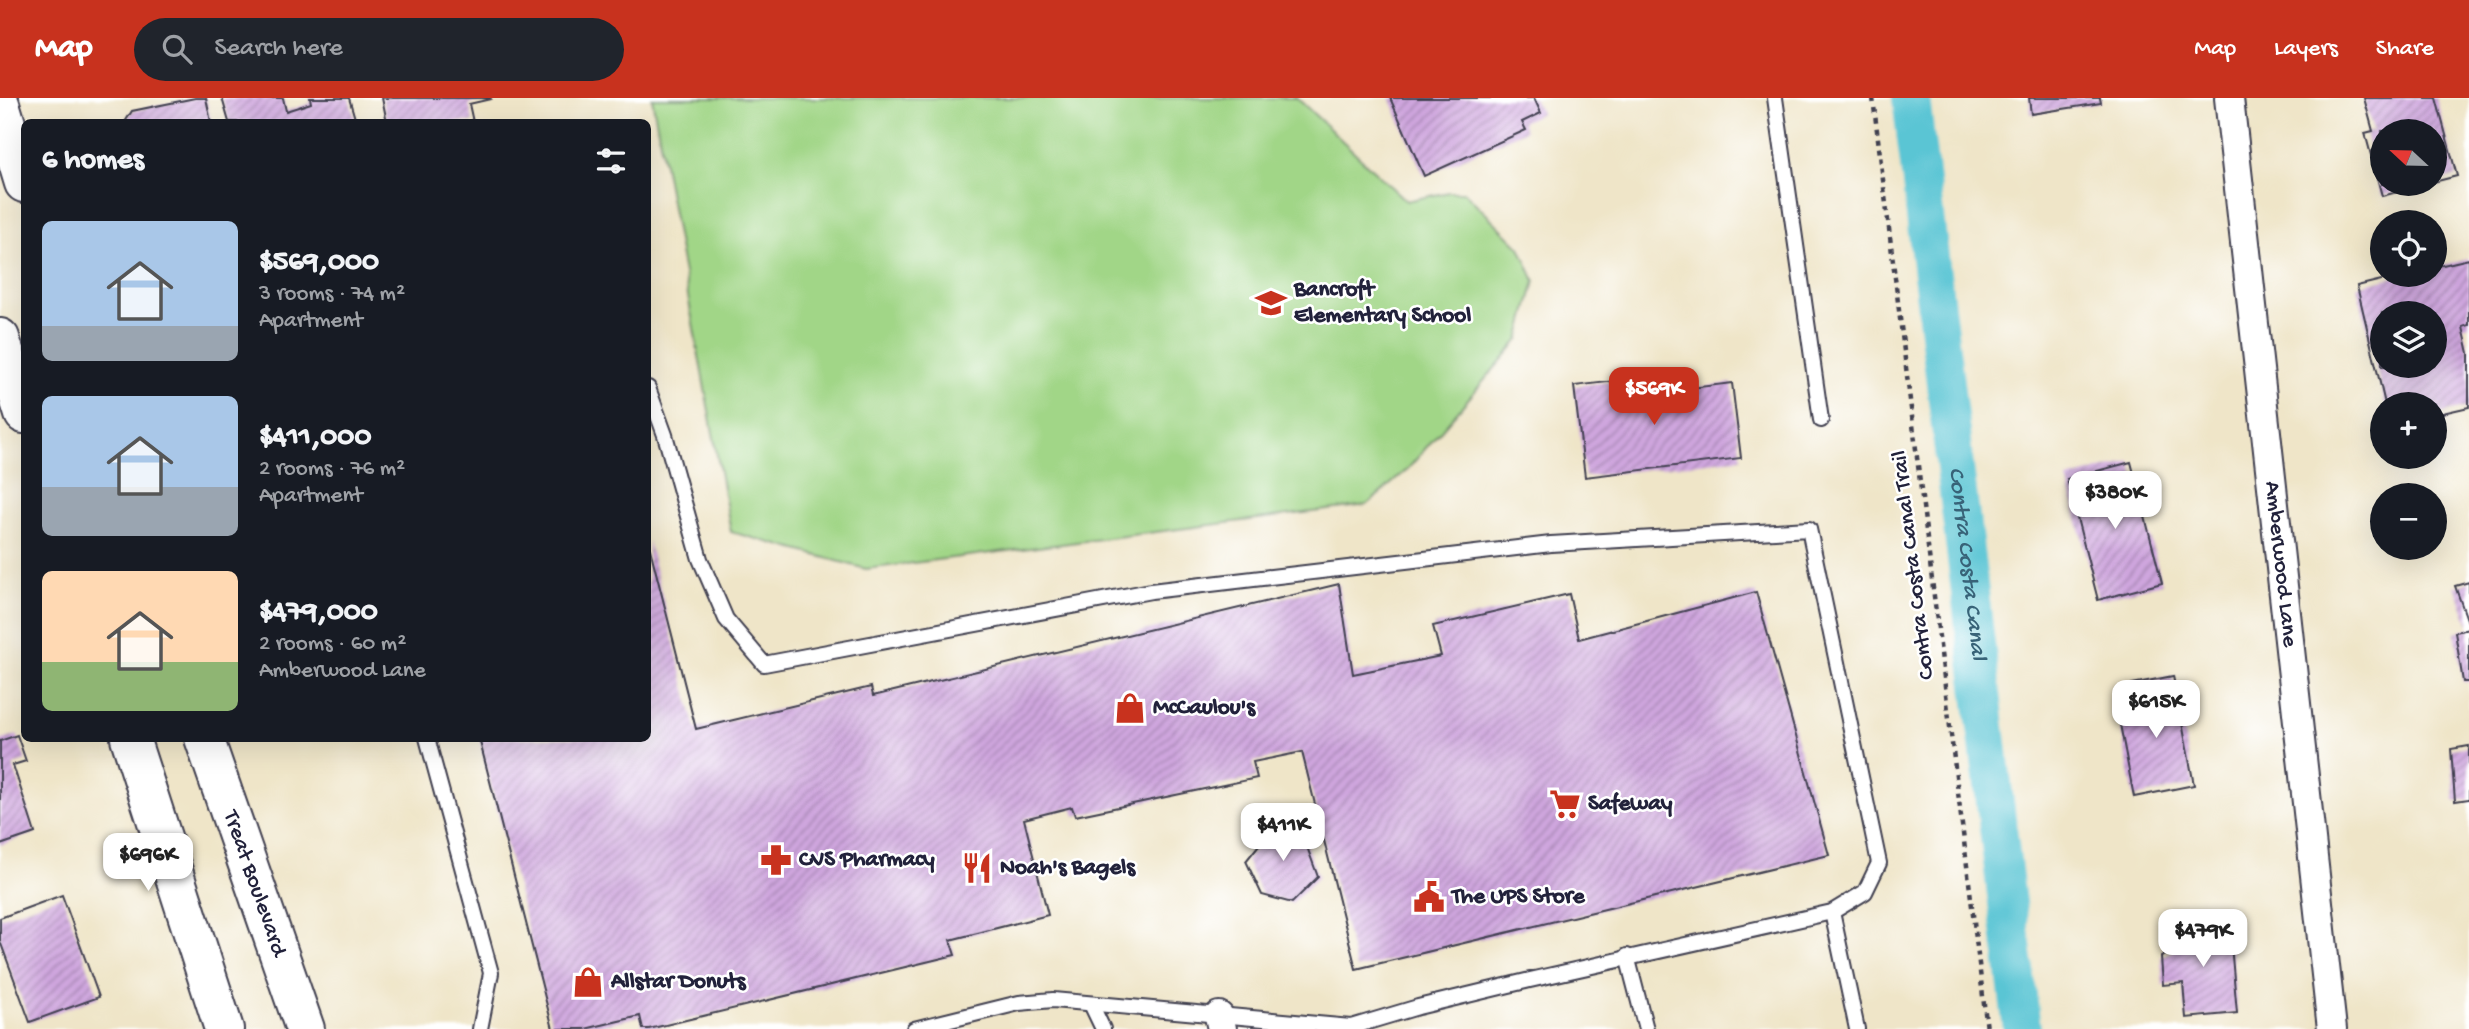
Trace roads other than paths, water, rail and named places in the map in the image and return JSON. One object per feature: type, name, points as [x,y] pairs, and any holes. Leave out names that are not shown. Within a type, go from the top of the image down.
[{"type":"main road","points":[[0,104],[21,173]]},
{"type":"main road","points":[[0,338],[21,404]]},
{"type":"main road","points":[[131,742],[224,1029]]},
{"type":"main road","name":"Treat Boulevard","points":[[205,742],[305,1029]]},
{"type":"street","name":"Amberwood Lane","points":[[2230,98],[2332,1029]]},
{"type":"lane","points":[[1775,98],[1821,420]]},
{"type":"lane","points":[[651,396],[665,435],[700,558],[726,619],[764,664],[1151,591],[1552,544],[1809,529],[1879,863],[1865,892],[1832,912],[1627,956],[1418,1006],[1350,1028],[1221,1022],[1053,1000],[1019,1003],[914,1029]]},
{"type":"lane","points":[[428,742],[491,973],[480,1029]]},
{"type":"lane","points":[[1832,912],[1857,1029]]},
{"type":"lane","points":[[1627,956],[1646,1029]]},
{"type":"lane","points":[[1091,1004],[1103,1029]]},
{"type":"waterway","name":"Contra Costa Canal","points":[[1911,98],[2022,1029]]},
{"type":"place","name":"Bancroft Elementary School","points":[[1271,303]]},
{"type":"place","name":"McCaulou's","points":[[1130,708]]},
{"type":"place","name":"Safeway","points":[[1565,804]]},
{"type":"place","name":"CVS Pharmacy","points":[[776,860]]},
{"type":"place","name":"Noah's Bagels","points":[[977,868]]},
{"type":"place","name":"The UPS Store","points":[[1429,897]]},
{"type":"place","name":"Allstar Donuts","points":[[588,982]]}]
